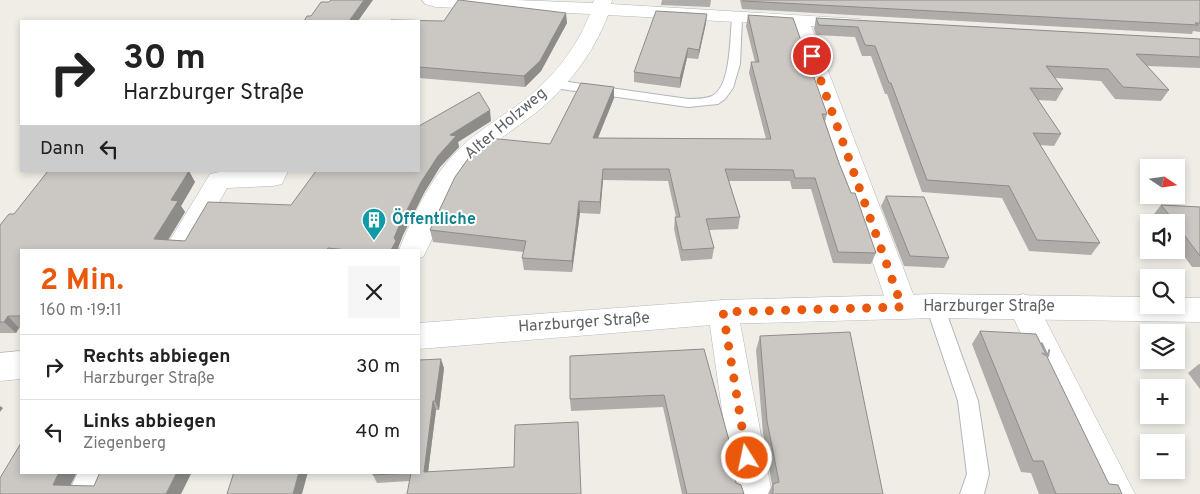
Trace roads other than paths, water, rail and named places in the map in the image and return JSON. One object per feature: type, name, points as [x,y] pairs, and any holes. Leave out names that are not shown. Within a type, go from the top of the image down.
[{"type":"street","points":[[431,0],[436,2],[602,4],[737,18],[868,24]]},
{"type":"street","name":"Alter Holzweg","points":[[413,249],[446,182],[458,165],[470,151],[539,99],[554,84],[590,35],[602,4]]},
{"type":"street","points":[[799,20],[902,307]]},
{"type":"street","points":[[179,249],[220,180],[273,178],[276,172]]},
{"type":"street","name":"Harzburger Straße","points":[[420,336],[723,312],[934,306],[1200,310]]},
{"type":"street","points":[[1023,306],[1116,494]]},
{"type":"street","points":[[723,312],[753,494]]},
{"type":"street","points":[[0,367],[20,365]]},
{"type":"street","points":[[87,494],[97,474]]},
{"type":"lane","points":[[554,84],[688,103],[713,102],[727,88],[734,64],[737,18]]},
{"type":"lane","points":[[934,306],[968,400],[978,474],[974,492],[971,494]]},
{"type":"place","name":"Öffentliche","points":[[374,241]]}]
